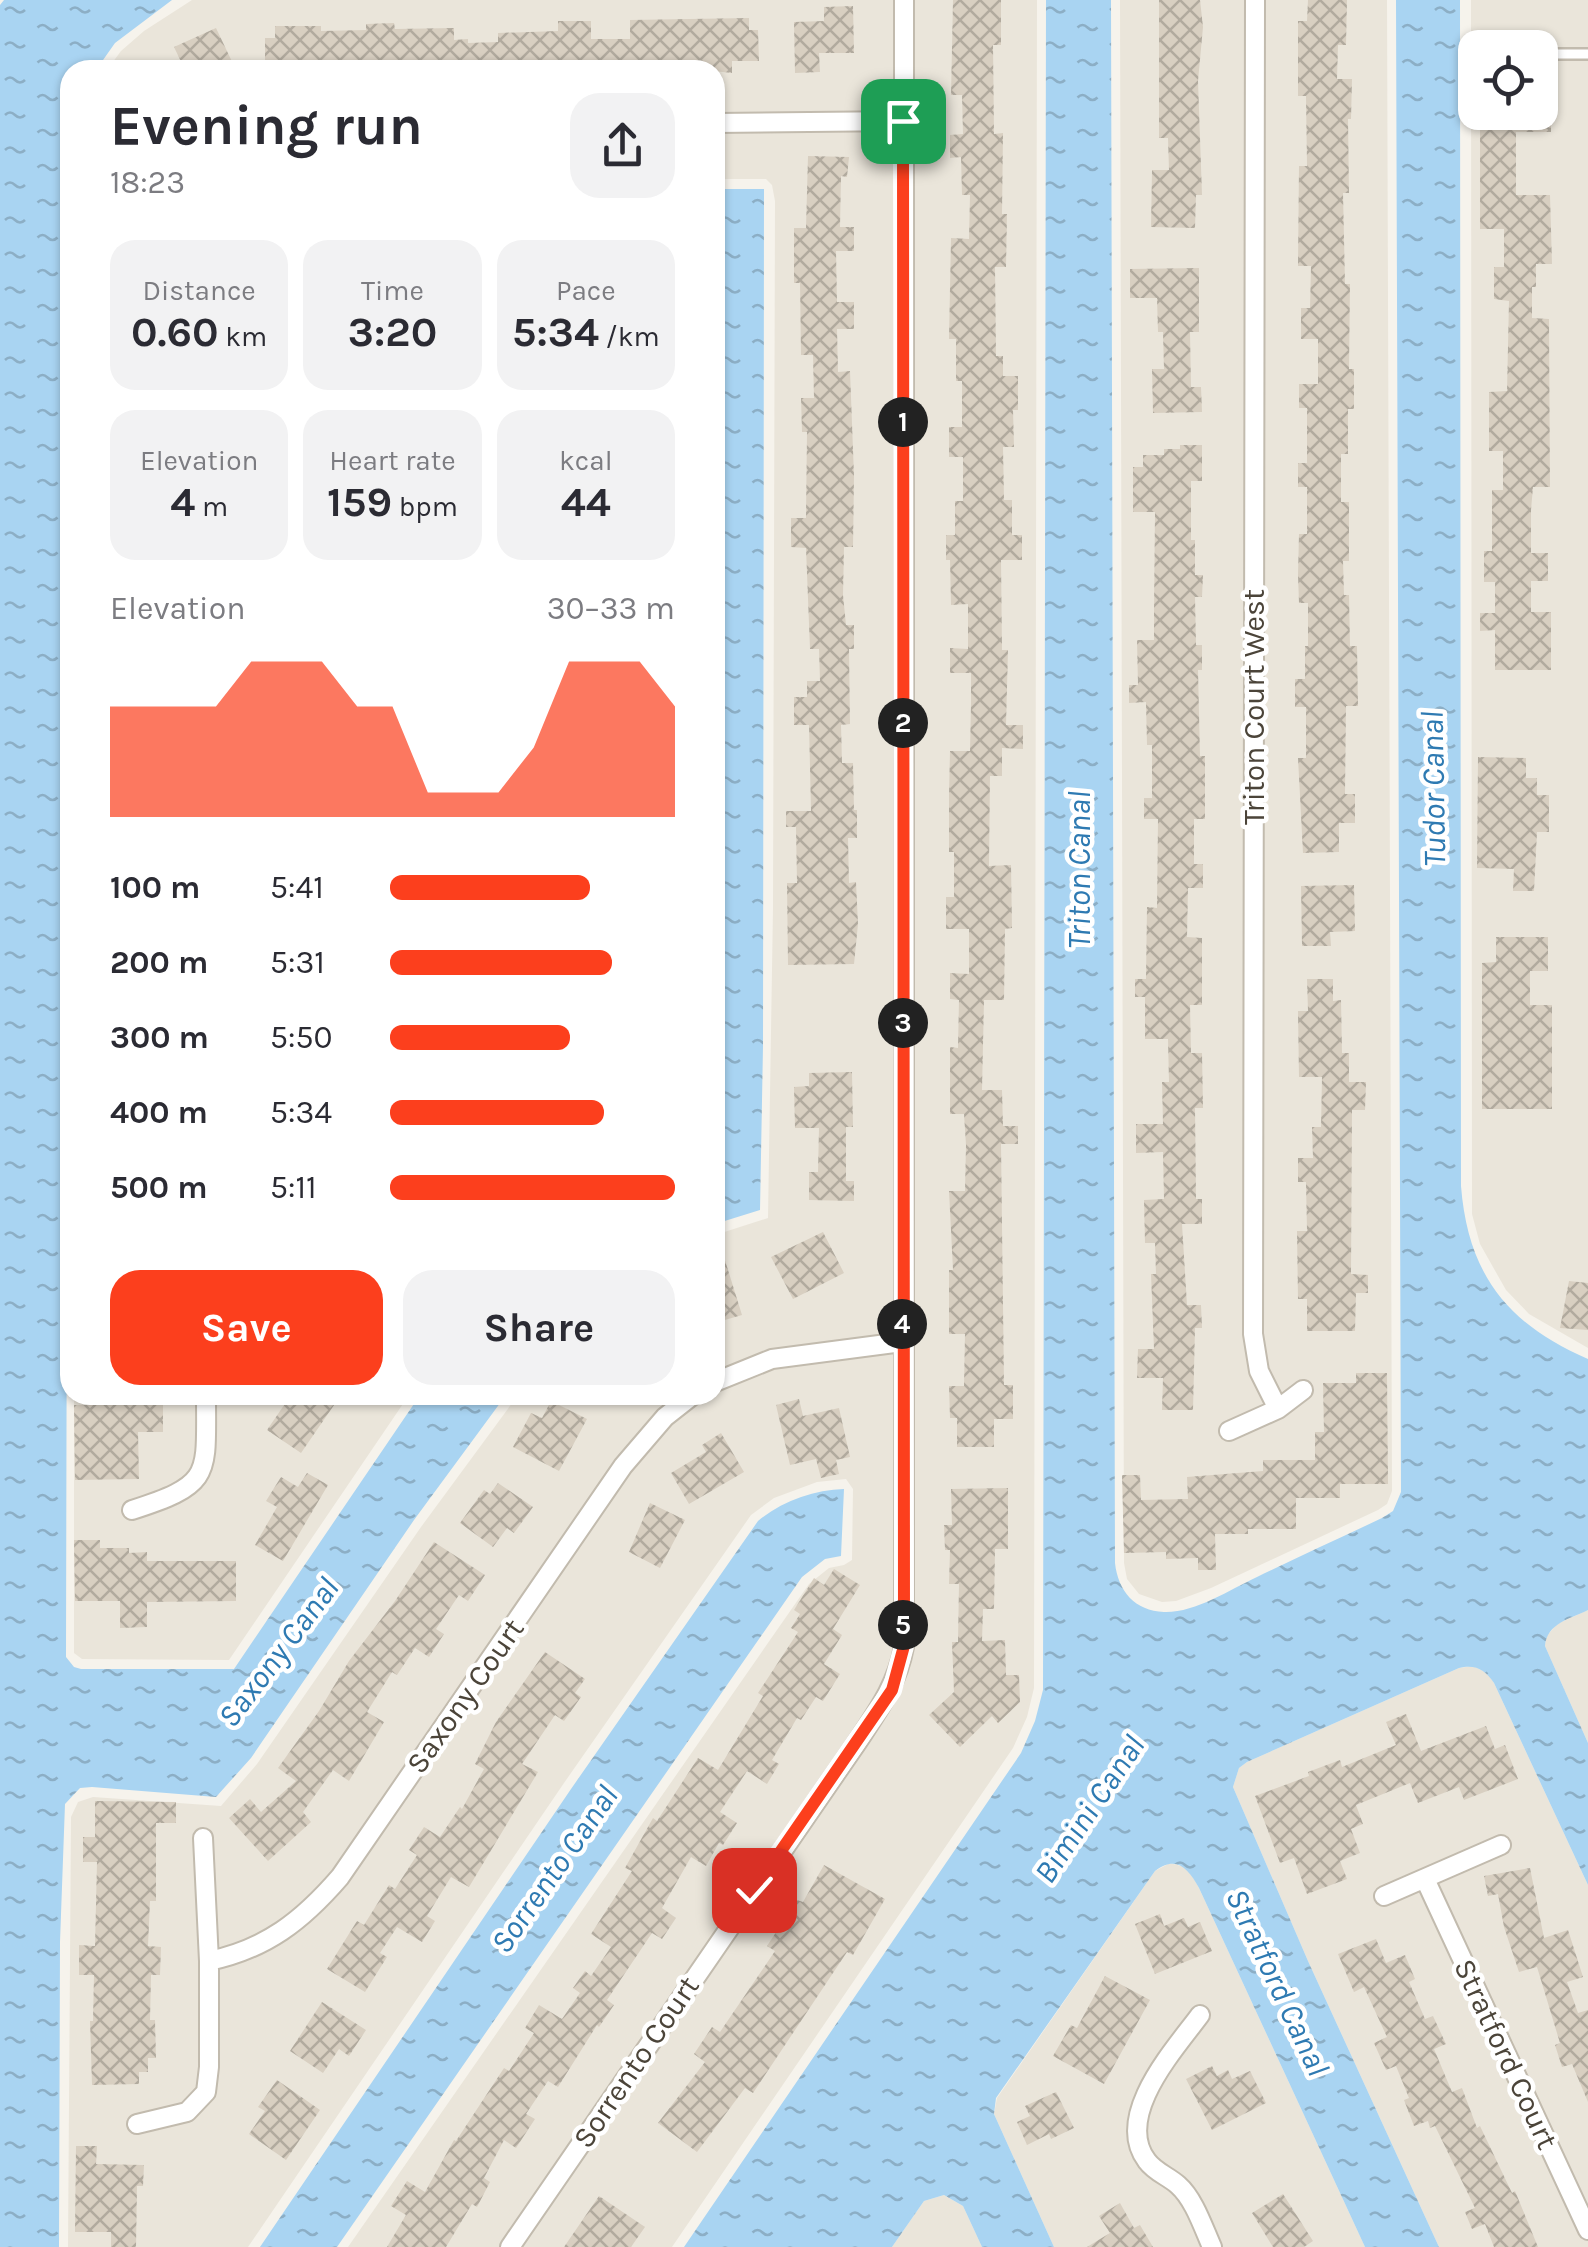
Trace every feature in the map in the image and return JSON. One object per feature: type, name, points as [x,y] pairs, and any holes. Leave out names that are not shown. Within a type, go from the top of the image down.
[{"type":"street","name":"Sorrento Court","points":[[510,2247],[892,1690],[904,1646],[904,0]]},
{"type":"street","name":"Triton Court West","points":[[1254,0],[1254,1334],[1259,1370],[1278,1408]]},
{"type":"street","points":[[725,122],[903,121]]},
{"type":"street","points":[[725,1378],[772,1359],[902,1342]]},
{"type":"street","points":[[1229,1430],[1278,1408],[1303,1390]]},
{"type":"street","points":[[132,1510],[176,1496],[202,1470],[206,1405]]},
{"type":"street","name":"Saxony Court","points":[[209,1961],[236,1956],[286,1931],[340,1877],[623,1466],[665,1416],[680,1405]]},
{"type":"street","points":[[136,2124],[187,2112],[206,2092],[209,1961],[204,1838]]},
{"type":"street","points":[[1384,1896],[1500,1845]]},
{"type":"street","name":"Stratford Court","points":[[1425,1879],[1588,2230]]},
{"type":"street","points":[[1200,2015],[1149,2088],[1138,2133],[1145,2159],[1180,2186],[1212,2247]]},
{"type":"lane","points":[[1558,54],[1588,54]]},
{"type":"shaded area","points":[[192,0],[1037,0],[1034,1688],[1013,1748],[672,2247],[348,2247],[809,1584],[829,1568],[852,1560],[853,1489],[846,1479],[817,1482],[774,1498],[751,1515],[248,2247],[68,2247],[71,1817],[78,1802],[93,1797],[221,1806],[257,1764],[511,1405],[725,1405],[725,1232],[768,1218],[775,201],[772,185],[766,179],[725,179],[725,60],[114,60],[144,31]]},
{"type":"shaded area","points":[[1120,0],[1387,0],[1392,1491],[1387,1504],[1378,1510],[1211,1588],[1162,1602],[1139,1594],[1127,1579],[1124,1563]]},
{"type":"shaded area","points":[[1471,0],[1588,0],[1588,1348],[1529,1314],[1506,1290],[1480,1244],[1472,1214],[1471,130],[1558,130],[1558,30],[1471,30]]},
{"type":"shaded area","points":[[74,1405],[402,1405],[229,1660],[82,1659],[74,1653]]},
{"type":"shaded area","points":[[1588,1610],[1588,1743],[1545,1646],[1546,1637],[1557,1624]]},
{"type":"shaded area","points":[[1473,1666],[1487,1673],[1494,1683],[1588,1885],[1588,2247],[1439,2247],[1233,1787],[1239,1768],[1247,1762],[1459,1668]]},
{"type":"shaded area","points":[[1170,1863],[1188,1868],[1199,1888],[1365,2247],[1054,2247],[994,2114],[997,2098],[1155,1871]]},
{"type":"shaded area","points":[[944,2195],[963,2206],[982,2247],[892,2247],[924,2201]]},
{"type":"water","name":"Saxony Canal","points":[[4,0],[172,0],[115,43],[103,60],[60,60],[60,1405],[67,1405],[66,1657],[81,1669],[234,1669],[413,1405],[499,1405],[414,1520],[251,1758],[216,1797],[92,1787],[80,1788],[65,1804],[60,1942],[59,2247],[0,2247],[0,5]]},
{"type":"water","points":[[1046,0],[1111,0],[1115,1563],[1130,1598],[1145,1608],[1164,1612],[1212,1600],[1382,1518],[1393,1511],[1401,1492],[1396,0],[1460,0],[1461,1186],[1472,1245],[1497,1292],[1535,1330],[1588,1359],[1588,1610],[1555,1627],[1545,1646],[1588,1743],[1588,1885],[1494,1683],[1475,1668],[1459,1668],[1247,1762],[1239,1768],[1233,1787],[1439,2247],[1365,2247],[1199,1888],[1181,1866],[1169,1864],[1155,1871],[996,2098],[994,2114],[1054,2247],[982,2247],[963,2206],[944,2195],[924,2201],[892,2247],[684,2247],[1021,1753],[1043,1690]]},
{"type":"water","points":[[725,189],[764,189],[760,1210],[725,1221]]},
{"type":"water","name":"Sorrento Canal","points":[[844,1489],[841,1556],[825,1559],[802,1577],[337,2247],[260,2247],[758,1521],[799,1498]]},
{"type":"building","points":[[953,0],[1001,0],[1001,45],[993,45],[994,134],[1003,133],[1002,214],[1007,214],[1006,267],[995,267],[996,356],[1003,356],[1003,376],[1018,376],[1018,410],[1013,410],[1014,447],[1003,447],[1004,500],[1012,500],[1012,535],[1022,535],[1022,560],[1001,560],[1002,650],[1008,650],[1006,725],[1023,725],[1023,749],[1002,748],[1002,776],[990,776],[989,866],[1011,865],[1012,928],[1005,929],[1004,1000],[984,1000],[982,1090],[1002,1090],[1003,1126],[1018,1126],[1018,1144],[1001,1144],[1004,1385],[1013,1385],[1013,1419],[994,1419],[994,1447],[957,1447],[957,1418],[950,1418],[949,1386],[964,1386],[965,1334],[949,1334],[949,1270],[953,1270],[949,1191],[965,1191],[966,1145],[964,1114],[950,1114],[950,1047],[958,1048],[959,1000],[950,999],[950,973],[969,974],[969,929],[946,929],[946,897],[954,897],[954,852],[949,852],[950,751],[970,751],[971,704],[971,673],[950,673],[950,648],[968,649],[968,604],[951,605],[950,560],[946,560],[946,535],[955,535],[955,501],[963,501],[963,457],[949,457],[949,427],[962,427],[962,381],[956,381],[956,339],[949,339],[951,238],[969,239],[970,195],[962,195],[961,157],[950,158],[950,135],[963,134],[962,95],[951,95]]},
{"type":"building","points":[[1159,0],[1200,0],[1202,195],[1196,195],[1195,228],[1151,227],[1152,170],[1169,170],[1168,138],[1159,138]]},
{"type":"building","points":[[1308,0],[1347,0],[1346,45],[1338,45],[1337,79],[1352,79],[1349,193],[1343,193],[1354,409],[1348,409],[1348,454],[1341,454],[1341,502],[1349,502],[1349,561],[1343,561],[1344,595],[1349,595],[1350,646],[1357,646],[1358,706],[1346,706],[1345,794],[1355,794],[1355,823],[1339,823],[1339,852],[1303,853],[1298,758],[1306,758],[1306,707],[1295,707],[1295,679],[1305,679],[1308,646],[1308,603],[1299,603],[1298,575],[1299,534],[1307,534],[1307,487],[1298,487],[1298,463],[1307,463],[1307,408],[1299,408],[1299,384],[1318,384],[1318,339],[1301,339],[1301,308],[1310,308],[1311,266],[1298,266],[1299,166],[1307,166],[1306,96],[1298,96],[1298,21],[1307,21]]},
{"type":"building","points":[[853,6],[854,53],[819,53],[820,72],[795,73],[794,22],[824,21],[824,7]]},
{"type":"building","points":[[749,18],[749,30],[758,30],[759,61],[732,61],[732,73],[725,72],[725,60],[265,60],[265,38],[275,38],[275,26],[321,26],[321,31],[366,30],[366,24],[394,23],[395,29],[454,28],[454,40],[468,39],[468,43],[498,42],[498,33],[558,31],[558,21],[591,21],[591,39],[630,39],[630,20]]},
{"type":"building","points":[[216,28],[231,60],[180,60],[174,47]]},
{"type":"building","points":[[1480,130],[1551,130],[1516,132],[1516,195],[1550,195],[1552,264],[1536,264],[1536,287],[1532,287],[1532,318],[1549,319],[1550,487],[1533,487],[1531,553],[1548,553],[1548,581],[1531,581],[1531,612],[1551,612],[1551,670],[1495,670],[1495,630],[1480,631],[1480,613],[1495,613],[1495,582],[1484,582],[1484,551],[1492,551],[1492,490],[1503,490],[1503,451],[1489,451],[1489,392],[1507,391],[1509,301],[1494,299],[1494,267],[1504,267],[1504,229],[1480,229]]},
{"type":"building","points":[[808,156],[849,157],[847,177],[841,176],[840,227],[854,227],[854,251],[836,251],[837,302],[854,302],[854,329],[837,329],[838,372],[850,371],[854,476],[853,547],[844,547],[843,595],[846,625],[854,625],[854,649],[849,649],[850,724],[841,725],[842,763],[853,763],[857,810],[857,838],[848,838],[849,883],[856,882],[858,924],[854,964],[788,965],[787,883],[797,883],[796,827],[786,827],[786,811],[811,811],[809,725],[794,725],[794,697],[807,697],[807,681],[820,681],[819,649],[810,649],[806,548],[791,547],[791,518],[806,518],[807,432],[802,432],[801,398],[814,398],[813,355],[801,355],[800,283],[794,283],[794,228],[806,228]]},
{"type":"building","points":[[1199,268],[1199,332],[1190,332],[1191,387],[1201,387],[1202,412],[1153,413],[1152,369],[1164,369],[1163,332],[1158,332],[1157,298],[1130,298],[1130,269]]},
{"type":"building","points":[[1180,445],[1202,445],[1202,481],[1191,481],[1191,540],[1195,540],[1195,575],[1203,575],[1202,597],[1195,597],[1196,645],[1202,645],[1202,670],[1198,670],[1205,819],[1194,819],[1194,864],[1203,864],[1203,888],[1188,888],[1187,937],[1202,938],[1202,1005],[1190,1005],[1191,1053],[1202,1053],[1203,1108],[1195,1108],[1196,1199],[1202,1199],[1202,1224],[1182,1224],[1187,1305],[1201,1305],[1202,1328],[1195,1328],[1193,1410],[1162,1410],[1163,1378],[1137,1378],[1138,1349],[1154,1349],[1151,1274],[1156,1274],[1155,1243],[1145,1243],[1144,1200],[1164,1199],[1163,1152],[1136,1153],[1136,1124],[1163,1124],[1162,1082],[1169,1082],[1168,1039],[1145,1039],[1145,997],[1135,997],[1135,979],[1146,979],[1147,907],[1157,908],[1158,819],[1144,819],[1144,798],[1152,798],[1152,745],[1147,745],[1146,702],[1129,703],[1129,685],[1138,685],[1137,640],[1154,640],[1155,512],[1133,512],[1133,467],[1143,467],[1143,455],[1164,455],[1164,449],[1180,449]]},
{"type":"building","points":[[1478,757],[1526,758],[1526,778],[1537,778],[1537,795],[1549,795],[1549,832],[1537,832],[1534,891],[1513,891],[1514,869],[1477,868]]},
{"type":"building","points":[[1354,885],[1355,931],[1330,932],[1331,946],[1302,946],[1301,886]]},
{"type":"building","points":[[1496,937],[1548,937],[1548,971],[1530,971],[1530,1005],[1552,1005],[1552,1109],[1482,1109],[1482,963],[1496,962]]},
{"type":"building","points":[[1307,979],[1333,979],[1333,1001],[1341,1000],[1342,1053],[1349,1053],[1349,1082],[1366,1082],[1365,1110],[1352,1110],[1351,1274],[1368,1275],[1368,1293],[1356,1293],[1355,1331],[1307,1331],[1307,1299],[1298,1299],[1297,1231],[1307,1231],[1306,1182],[1298,1182],[1298,1158],[1313,1158],[1312,1127],[1321,1127],[1322,1077],[1299,1077],[1298,1011],[1308,1011]]},
{"type":"building","points":[[852,1072],[853,1127],[846,1127],[846,1181],[854,1181],[854,1201],[809,1200],[809,1172],[818,1172],[819,1128],[795,1128],[794,1087],[809,1086],[809,1073]]},
{"type":"building","points":[[823,1232],[844,1273],[793,1299],[771,1257]]},
{"type":"building","points":[[725,1260],[742,1315],[725,1320]]},
{"type":"building","points":[[1569,1281],[1588,1283],[1588,1330],[1560,1328]]},
{"type":"building","points":[[1356,1373],[1387,1373],[1388,1484],[1340,1484],[1340,1498],[1296,1498],[1296,1529],[1215,1534],[1216,1570],[1198,1570],[1198,1558],[1166,1559],[1166,1552],[1124,1553],[1122,1475],[1140,1475],[1141,1500],[1188,1499],[1187,1477],[1263,1471],[1263,1460],[1315,1460],[1315,1432],[1324,1432],[1323,1383],[1356,1383]]},
{"type":"building","points":[[799,1399],[803,1416],[839,1408],[850,1457],[836,1460],[839,1474],[821,1478],[816,1459],[790,1465],[776,1405]]},
{"type":"building","points":[[74,1405],[163,1405],[163,1432],[138,1432],[139,1479],[75,1480]]},
{"type":"building","points":[[284,1405],[334,1405],[301,1453],[267,1430]]},
{"type":"building","points":[[549,1405],[559,1405],[587,1419],[559,1471],[513,1447],[531,1413],[542,1418]]},
{"type":"building","points":[[721,1433],[744,1472],[689,1504],[671,1473],[706,1452],[702,1445]]},
{"type":"building","points":[[307,1473],[328,1485],[283,1561],[255,1545],[277,1507],[266,1501],[281,1477],[298,1487]]},
{"type":"building","points":[[498,1483],[533,1507],[514,1533],[507,1528],[493,1547],[460,1523],[484,1490],[490,1494]]},
{"type":"building","points":[[1008,1488],[1008,1549],[995,1549],[994,1609],[983,1609],[982,1641],[1005,1640],[1006,1675],[1019,1675],[1020,1702],[998,1723],[992,1716],[960,1747],[929,1715],[954,1692],[952,1642],[958,1642],[959,1584],[949,1584],[950,1550],[945,1550],[944,1525],[952,1525],[951,1489]]},
{"type":"building","points":[[650,1503],[685,1520],[660,1568],[629,1552]]},
{"type":"building","points":[[74,1540],[100,1540],[100,1548],[147,1552],[147,1561],[236,1561],[236,1601],[147,1602],[147,1627],[120,1628],[120,1601],[75,1601]]},
{"type":"building","points":[[434,1542],[485,1575],[468,1601],[459,1595],[436,1629],[444,1634],[429,1657],[415,1648],[397,1675],[392,1672],[367,1712],[384,1722],[349,1781],[333,1770],[303,1812],[311,1822],[268,1861],[229,1818],[250,1799],[261,1812],[296,1781],[278,1768]]},
{"type":"building","points":[[834,1569],[860,1585],[833,1629],[842,1635],[824,1664],[840,1674],[823,1701],[816,1697],[801,1720],[797,1718],[772,1760],[779,1764],[767,1784],[747,1771],[720,1812],[737,1823],[706,1866],[691,1857],[662,1908],[676,1918],[662,1939],[652,1933],[607,2000],[614,2005],[558,2087],[548,2081],[526,2114],[535,2119],[516,2148],[504,2140],[484,2178],[490,2182],[477,2207],[472,2204],[446,2247],[387,2247],[406,2215],[391,2206],[407,2181],[425,2192],[454,2140],[504,2068],[509,2071],[534,2033],[525,2028],[539,2005],[562,2019],[580,1993],[573,1988],[585,1971],[591,1976],[611,1947],[591,1934],[632,1871],[625,1868],[653,1818],[657,1821],[698,1758],[718,1770],[763,1696],[758,1693],[798,1632],[791,1628],[800,1614],[794,1610],[814,1578],[824,1585]]},
{"type":"building","points":[[545,1652],[585,1679],[575,1693],[581,1697],[564,1721],[555,1715],[522,1764],[538,1772],[469,1887],[451,1877],[427,1916],[435,1921],[422,1942],[397,1927],[380,1953],[387,1957],[365,1992],[327,1969],[357,1921],[364,1925],[389,1885],[395,1889],[417,1855],[409,1850],[424,1827],[440,1837],[462,1809],[484,1769],[475,1764],[496,1722]]},
{"type":"building","points":[[1406,1714],[1421,1751],[1486,1726],[1495,1749],[1505,1745],[1518,1779],[1464,1800],[1459,1787],[1418,1803],[1410,1783],[1356,1805],[1363,1824],[1351,1829],[1360,1853],[1340,1861],[1347,1879],[1307,1894],[1294,1858],[1280,1863],[1255,1796],[1340,1760],[1342,1767],[1396,1745],[1386,1722]]},
{"type":"building","points":[[95,1801],[176,1802],[176,1823],[156,1823],[156,1901],[150,1901],[148,1946],[161,1947],[160,1975],[151,1975],[150,2020],[155,2020],[156,2058],[148,2058],[148,2072],[139,2072],[139,2084],[92,2085],[90,2021],[94,1975],[79,1975],[79,1945],[95,1946],[97,1862],[83,1862],[83,1837],[95,1837]]},
{"type":"building","points":[[824,1865],[885,1899],[853,1955],[847,1952],[753,2093],[745,2088],[697,2152],[658,2123],[705,2062],[694,2054],[712,2027],[720,2032],[775,1951],[767,1946],[797,1900],[803,1902]]},
{"type":"building","points":[[1530,1868],[1544,1938],[1568,1930],[1583,1977],[1567,1982],[1578,2013],[1588,2010],[1588,2102],[1572,2064],[1562,2067],[1555,2045],[1560,2043],[1537,1967],[1519,1972],[1498,1894],[1488,1896],[1484,1876]]},
{"type":"building","points":[[1160,1914],[1164,1926],[1184,1918],[1188,1927],[1200,1922],[1212,1951],[1155,1974],[1135,1924]]},
{"type":"building","points":[[1376,1939],[1386,1963],[1405,1955],[1415,1979],[1409,1982],[1425,2019],[1433,2016],[1446,2044],[1434,2049],[1452,2092],[1462,2088],[1477,2128],[1480,2126],[1512,2193],[1515,2191],[1538,2247],[1494,2247],[1485,2224],[1472,2229],[1465,2212],[1475,2208],[1435,2126],[1430,2128],[1428,2121],[1414,2126],[1404,2100],[1409,2098],[1396,2066],[1386,2070],[1374,2043],[1387,2037],[1364,1987],[1354,1992],[1338,1954]]},
{"type":"building","points":[[1105,1976],[1150,2000],[1104,2084],[1053,2056],[1071,2025],[1077,2028]]},
{"type":"building","points":[[322,2002],[366,2030],[349,2056],[339,2049],[323,2073],[290,2051]]},
{"type":"building","points":[[1212,2066],[1217,2076],[1228,2070],[1232,2079],[1250,2071],[1266,2103],[1212,2130],[1186,2079]]},
{"type":"building","points":[[277,2080],[320,2110],[286,2160],[249,2134],[265,2111],[258,2107]]},
{"type":"building","points":[[1056,2092],[1074,2128],[1027,2145],[1017,2122],[1030,2116],[1025,2106]]},
{"type":"building","points":[[76,2146],[97,2146],[96,2164],[144,2165],[143,2186],[137,2186],[136,2247],[111,2247],[111,2232],[75,2232]]},
{"type":"building","points":[[1283,2194],[1313,2241],[1304,2247],[1273,2247],[1252,2213]]},
{"type":"building","points":[[599,2196],[645,2227],[631,2247],[564,2247]]},
{"type":"building","points":[[1120,2203],[1134,2228],[1140,2225],[1153,2247],[1087,2247],[1110,2233],[1099,2216]]},
{"type":"route","points":[[754,1890],[892,1690],[904,1646],[903,121]]},
{"type":"water label","name":"Tudor Canal","points":[[1433,789]]},
{"type":"water label","name":"Triton Canal","points":[[1079,870]]},
{"type":"water label","name":"Bimini Canal","points":[[1089,1809]]},
{"type":"water label","name":"Stratford Canal","points":[[1278,1982]]}]
